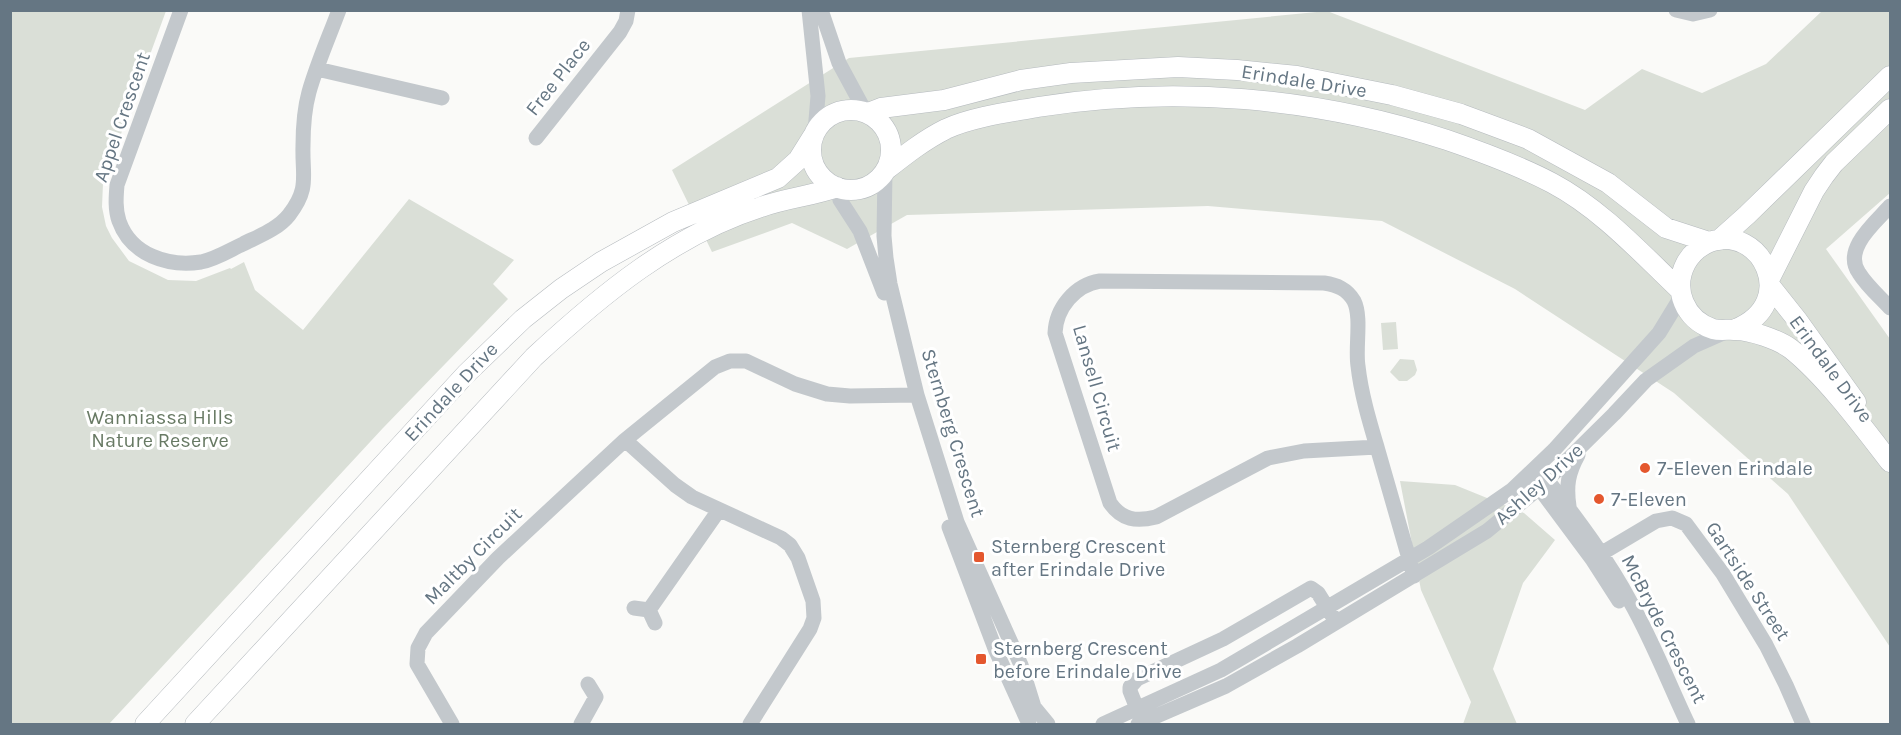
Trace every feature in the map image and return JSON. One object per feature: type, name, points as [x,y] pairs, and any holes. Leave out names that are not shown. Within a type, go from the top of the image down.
[{"type":"main road","points":[[1890,61],[1884,82],[1751,212],[1714,241],[1695,251],[1687,260],[1682,272],[1680,294],[1686,308],[1694,318],[1716,330],[1732,330],[1748,324],[1758,316],[1765,306],[1771,283],[1814,191],[1834,163],[1890,109]]},
{"type":"main road","name":"Erindale Drive","points":[[867,113],[881,108],[934,102],[1022,80],[1071,73],[1178,68],[1297,76],[1392,95],[1449,111],[1528,139],[1608,183],[1665,228],[1714,241]]},
{"type":"main road","name":"Erindale Drive","points":[[886,170],[926,140],[948,129],[1011,112],[1058,104],[1120,97],[1181,96],[1306,106],[1432,135],[1517,166],[1552,183],[1614,227],[1680,294]]},
{"type":"main road","points":[[849,110],[867,113],[885,128],[890,141],[891,156],[886,170],[868,186],[853,190],[837,188],[824,179],[814,166],[811,152],[814,134],[819,125],[833,114],[849,110]]},
{"type":"main road","name":"Erindale Drive","points":[[145,724],[466,374],[516,326],[561,289],[636,241],[673,222],[778,177],[798,160],[814,134]]},
{"type":"main road","name":"Erindale Drive","points":[[195,724],[534,357],[570,323],[641,267],[702,231],[760,207],[837,188]]},
{"type":"main road","points":[[1714,241],[1732,241],[1747,246],[1758,255],[1766,267],[1771,283]]},
{"type":"main road","name":"Erindale Drive","points":[[1771,283],[1890,451]]},
{"type":"main road","name":"Erindale Drive","points":[[1732,330],[1770,338],[1788,347],[1803,359],[1847,408],[1890,462]]},
{"type":"street","name":"Appel Crescent","points":[[181,10],[117,185],[116,203],[119,221],[127,236],[146,254],[163,261],[182,263],[212,259],[267,233],[288,216],[298,202],[304,187],[303,121],[309,92],[339,10]]},
{"type":"street","name":"Free Place","points":[[536,138],[620,32],[626,21],[628,10]]},
{"type":"street","points":[[809,10],[815,49],[818,96],[814,134]]},
{"type":"street","points":[[821,10],[839,63],[867,113]]},
{"type":"street","points":[[1676,10],[1693,14],[1710,10]]},
{"type":"street","points":[[317,69],[442,98]]},
{"type":"street","name":"Sternberg Crescent","points":[[886,170],[884,236],[886,258],[913,395]]},
{"type":"street","name":"Sternberg Crescent","points":[[837,188],[840,200],[860,231],[881,282],[970,586],[1029,724]]},
{"type":"street","points":[[1890,206],[1859,242],[1853,259],[1857,271],[1890,308]]},
{"type":"street","name":"Lansell Circuit","points":[[1377,447],[1304,451],[1280,455],[1248,467],[1155,517],[1137,520],[1120,515],[1110,503],[1055,333],[1060,311],[1082,286],[1100,281],[1324,282],[1348,293],[1357,309],[1357,364],[1363,399],[1377,447],[1409,560],[1414,576]]},
{"type":"street","name":"Ashley Drive","points":[[1139,719],[1409,560],[1512,490],[1659,333],[1680,294]]},
{"type":"street","name":"Ashley Drive","points":[[1103,724],[1139,719],[1226,686],[1414,576],[1487,530],[1543,484],[1646,380],[1694,346],[1732,330]]},
{"type":"street","name":"Maltby Circuit","points":[[452,724],[417,664],[418,648],[426,633],[498,558],[625,440],[715,367],[730,360],[746,361],[795,384],[827,394],[913,395]]},
{"type":"street","points":[[1601,396],[1623,404]]},
{"type":"street","points":[[625,440],[675,485],[692,497],[790,544],[798,558],[815,612],[810,629],[750,724]]},
{"type":"street","points":[[1487,530],[1523,508],[1539,505],[1567,516],[1568,477],[1583,444]]},
{"type":"street","name":"McBryde Crescent","points":[[1533,470],[1597,556],[1649,646],[1667,689],[1677,724]]},
{"type":"street","name":"Sternberg Crescent","points":[[943,492],[1021,665],[1030,698],[1048,724]]},
{"type":"street","points":[[646,614],[719,510]]},
{"type":"street","name":"Gartside Street","points":[[1597,556],[1664,518],[1680,520],[1686,524],[1723,574],[1766,645],[1803,724]]},
{"type":"street","points":[[1139,719],[1130,691],[1130,687],[1137,679],[1223,639],[1311,588],[1318,593],[1336,623]]},
{"type":"street","name":"McBryde Crescent","points":[[1667,689],[1688,724]]},
{"type":"street","points":[[581,724],[599,693]]},
{"type":"green space","name":"Wanniassa Hills Nature Reserve","points":[[10,11],[166,11],[103,183],[102,207],[106,226],[129,261],[168,280],[196,281],[244,262],[255,290],[303,330],[409,199],[514,260],[493,284],[508,299],[383,428],[109,724],[11,724]]},
{"type":"green space","points":[[1327,11],[1585,110],[1642,69],[1702,93],[1766,64],[1822,11],[1890,11],[1890,193],[1826,249],[1890,339],[1890,647],[1788,494],[1674,393],[1515,289],[1382,221],[1208,206],[907,215],[847,249],[792,223],[712,252],[672,170],[849,58]]},
{"type":"green space","points":[[1396,322],[1398,349],[1383,350],[1381,323]]},
{"type":"green space","points":[[1400,359],[1414,360],[1417,370],[1415,375],[1407,381],[1399,381],[1390,372]]},
{"type":"green space","points":[[1400,481],[1455,485],[1524,513],[1555,540],[1523,583],[1493,669],[1517,724],[1463,724],[1471,702],[1421,590]]},
{"type":"place","name":"7-Eleven Erindale","points":[[1645,468]]},
{"type":"place","name":"7-Eleven","points":[[1599,499]]},
{"type":"place","name":"Sternberg Crescent after Erindale Drive","points":[[979,557]]},
{"type":"place","name":"Sternberg Crescent before Erindale Drive","points":[[981,659]]}]
